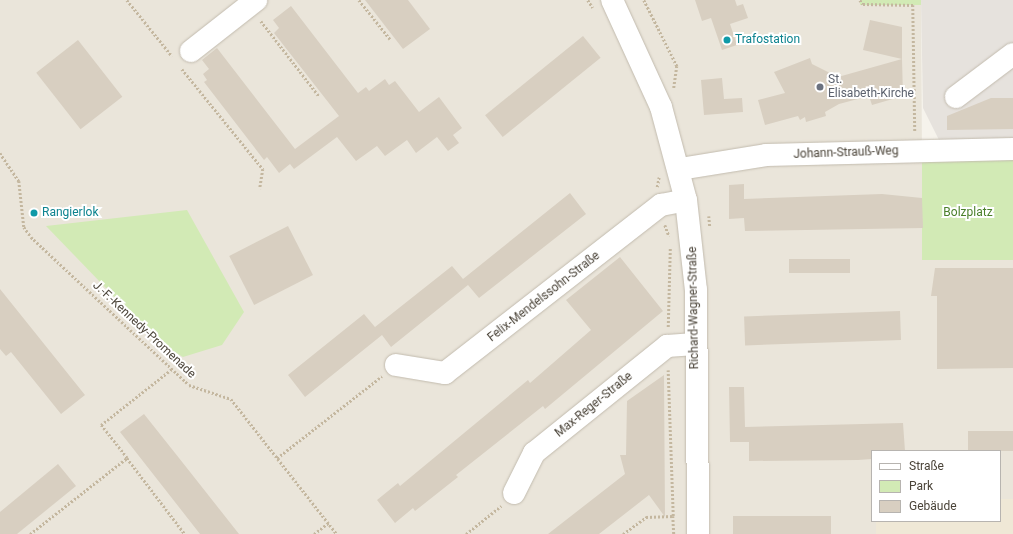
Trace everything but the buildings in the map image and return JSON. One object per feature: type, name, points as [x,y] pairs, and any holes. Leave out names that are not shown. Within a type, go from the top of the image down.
[{"type":"street","name":"Richard-Wagner-Straße","points":[[612,0],[647,71],[670,171],[686,200],[694,260],[698,534]]},
{"type":"street","points":[[191,51],[253,3]]},
{"type":"street","points":[[956,97],[1013,54]]},
{"type":"street","name":"Johann-Strauß-Weg","points":[[670,171],[766,156],[1013,149]]},
{"type":"street","name":"Felix-Mendelssohn-Straße","points":[[396,365],[445,373],[661,205],[686,200]]},
{"type":"street","points":[[667,346],[695,344]]},
{"type":"street","name":"Max-Reger-Straße","points":[[514,493],[534,453],[667,346]]},
{"type":"path","points":[[127,0],[263,169],[260,189]]},
{"type":"path","points":[[359,0],[390,39]]},
{"type":"path","points":[[588,0],[597,16]]},
{"type":"path","points":[[860,0],[863,4],[913,4],[916,151]]},
{"type":"path","points":[[253,3],[319,96]]},
{"type":"path","name":"J.-F.-Kennedy-Promenade","points":[[0,153],[21,185],[27,232],[189,385],[230,398],[336,534]]},
{"type":"path","points":[[670,171],[656,184],[670,240],[667,346],[674,534]]},
{"type":"path","points":[[277,458],[396,365]]},
{"type":"path","points":[[172,369],[101,425],[186,534]]},
{"type":"path","points":[[30,534],[127,458]]},
{"type":"path","points":[[466,534],[514,493]]},
{"type":"path","points":[[623,534],[646,516],[673,516]]},
{"type":"path","points":[[314,534],[328,523]]},
{"type":"shaded area","points":[[0,0],[921,0],[922,159],[1013,158],[1013,534],[0,534]]},
{"type":"shaded area","points":[[921,0],[1013,0],[1013,140],[939,140],[923,108]]},
{"type":"shaded area","points":[[1001,499],[1013,499],[1013,534],[876,534],[876,522],[1001,522]]},
{"type":"green space","points":[[860,0],[921,0],[921,5],[860,5]]},
{"type":"green space","name":"Bolzplatz","points":[[922,159],[1013,159],[1013,260],[922,260]]},
{"type":"green space","points":[[187,210],[244,312],[222,345],[183,357],[159,343],[46,226]]},
{"type":"place","name":"Trafostation","points":[[727,40]]},
{"type":"place","name":"St. Elisabeth-Kirche","points":[[820,87]]},
{"type":"place","name":"Rangierlok","points":[[34,213]]}]
